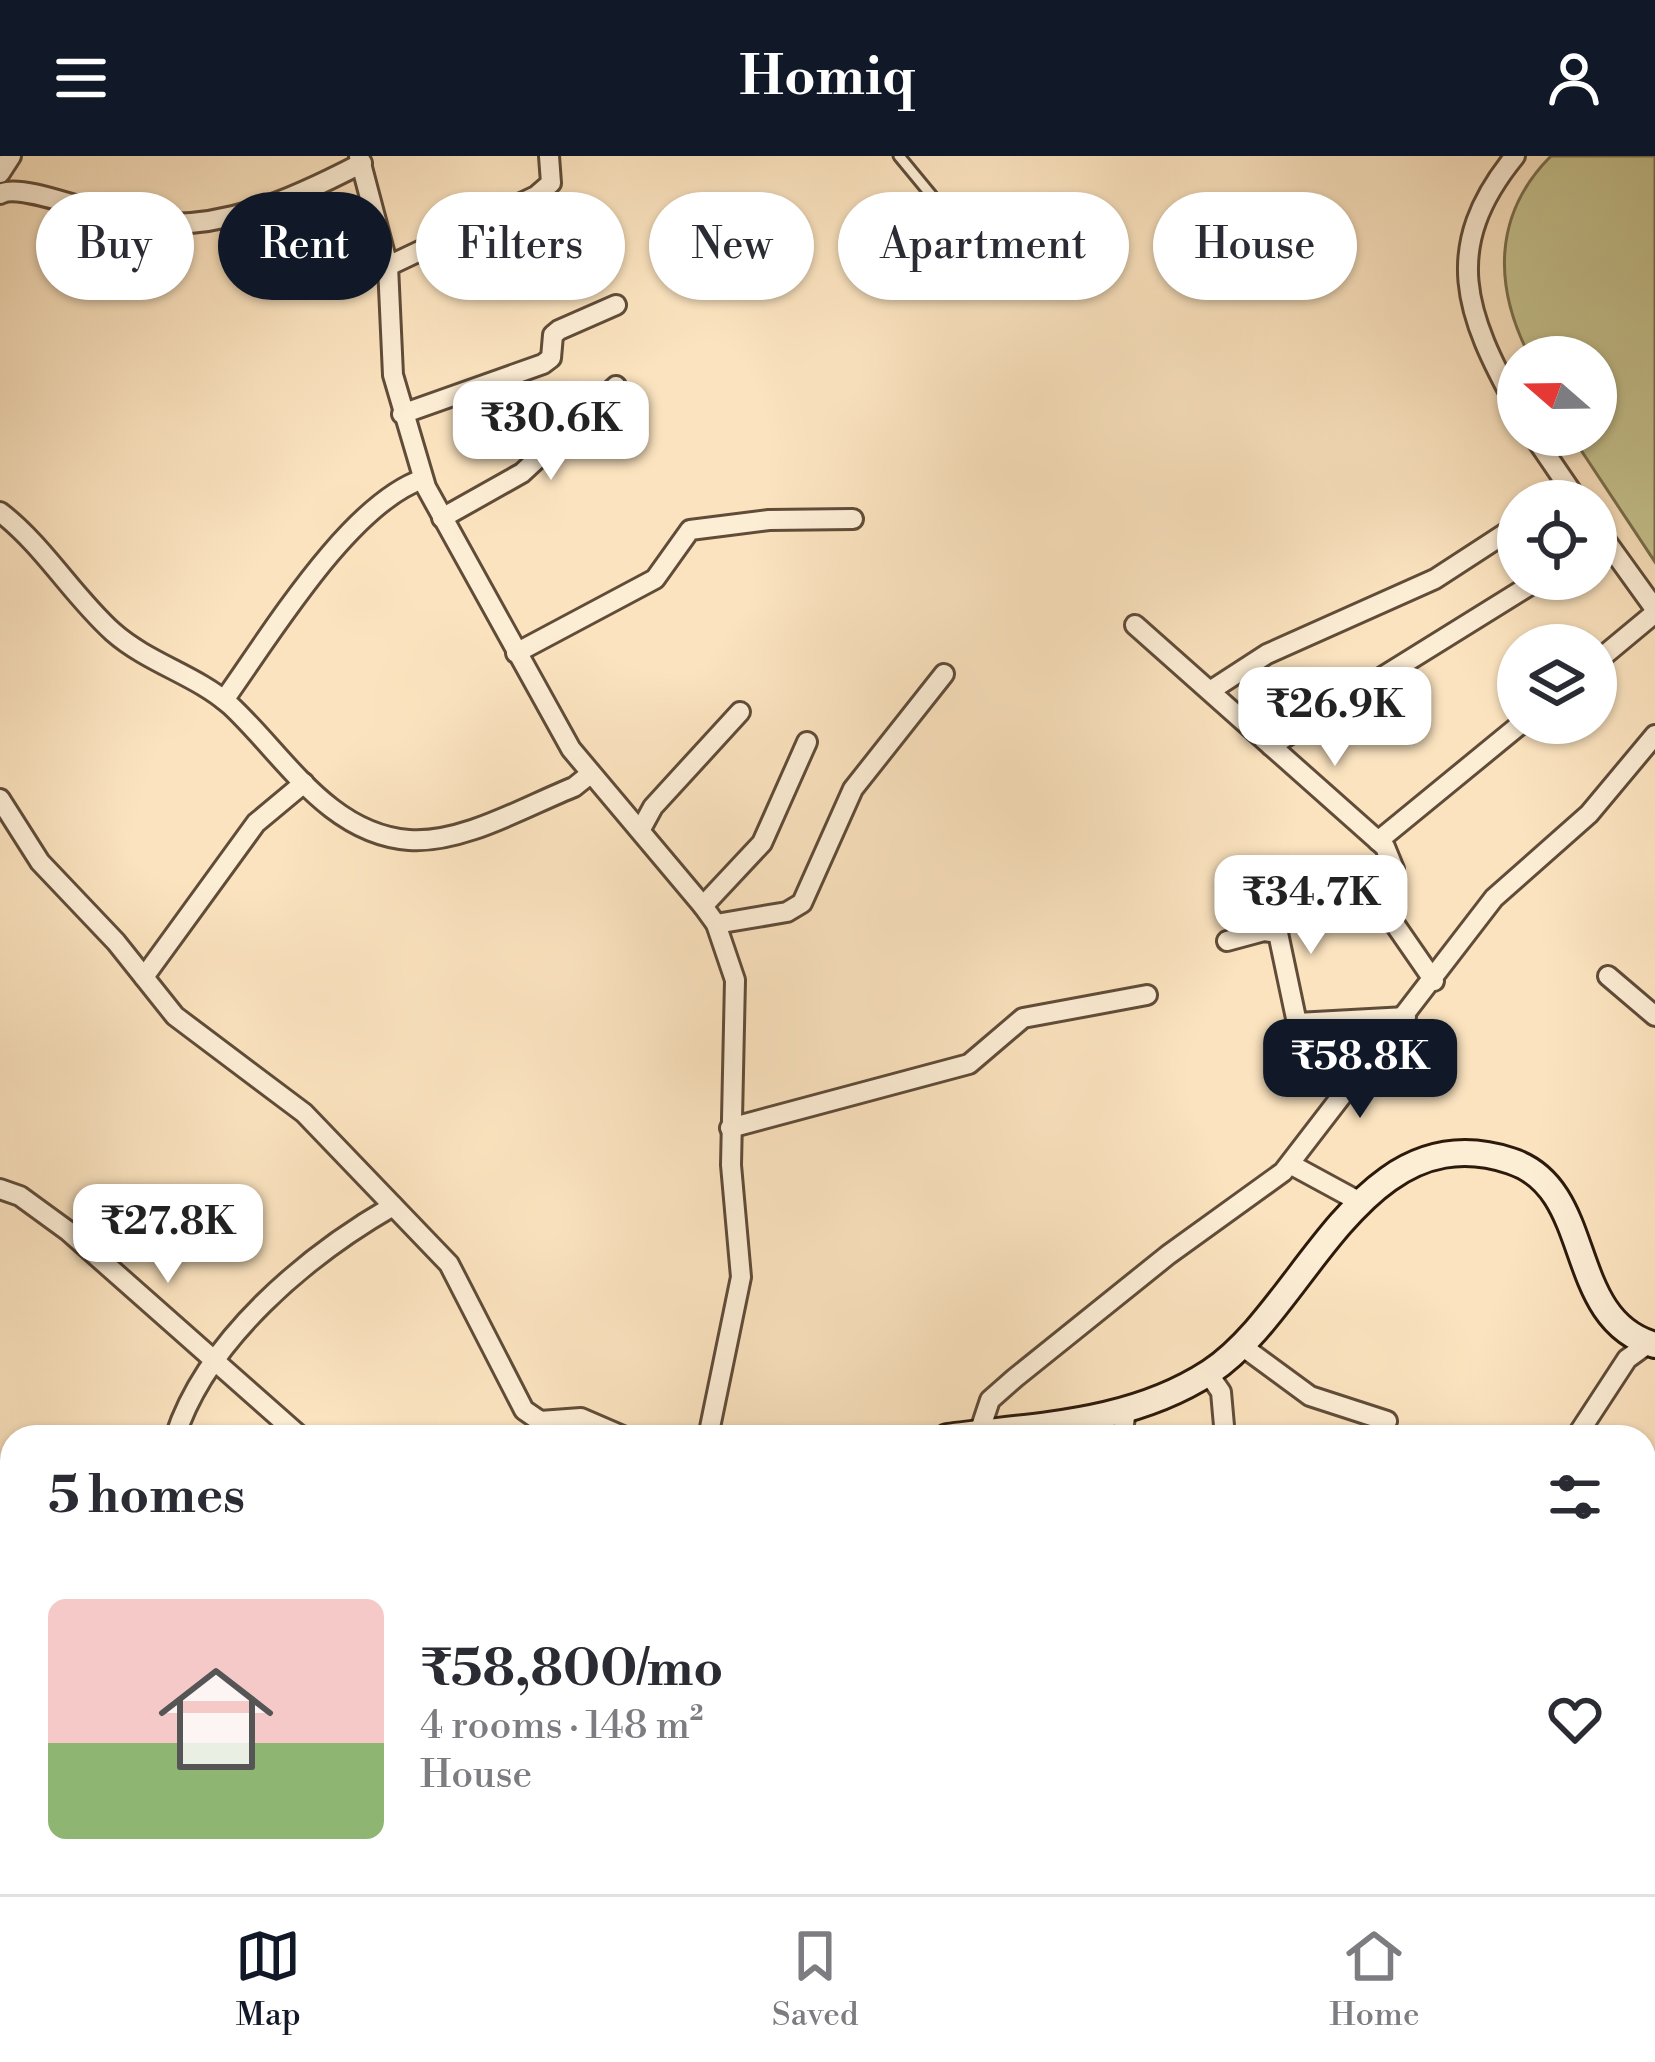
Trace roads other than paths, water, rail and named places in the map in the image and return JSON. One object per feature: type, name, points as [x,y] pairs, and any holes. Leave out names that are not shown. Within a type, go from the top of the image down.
[{"type":"street","points":[[11,156],[2,185],[88,213],[169,225],[280,205],[361,159],[369,192]]},
{"type":"street","points":[[392,264],[536,196],[551,183],[549,156]]},
{"type":"street","points":[[1497,368],[1479,333],[1466,269],[1480,205],[1515,156]]},
{"type":"street","points":[[390,300],[394,375],[402,414],[423,479],[442,518],[589,775],[641,829],[716,924],[735,980],[730,1128],[741,1277],[711,1425]]},
{"type":"street","points":[[402,414],[543,364],[551,358],[553,335],[559,330],[616,305]]},
{"type":"street","points":[[442,518],[522,473],[616,386]]},
{"type":"street","points":[[224,700],[359,521],[391,492],[423,479]]},
{"type":"street","points":[[0,512],[110,629],[139,653],[224,700],[304,783],[361,828],[420,841],[491,820],[574,787],[589,775]]},
{"type":"street","points":[[516,653],[638,591],[668,565],[690,530],[769,520],[853,519]]},
{"type":"street","points":[[1213,689],[1267,654],[1435,579],[1497,539]]},
{"type":"street","points":[[1617,560],[1655,611],[1617,644]]},
{"type":"street","points":[[1271,746],[1506,600]]},
{"type":"street","points":[[1135,625],[1213,689],[1378,841],[1393,860],[1387,913],[1434,981]]},
{"type":"street","points":[[716,924],[788,912],[802,904],[853,789],[944,674]]},
{"type":"street","points":[[641,829],[652,807],[740,712]]},
{"type":"street","points":[[982,1425],[990,1400],[1015,1378],[1290,1164],[1494,898],[1588,814],[1655,735]]},
{"type":"street","points":[[703,906],[762,843],[807,742]]},
{"type":"street","points":[[1378,841],[1497,743]]},
{"type":"street","points":[[144,976],[256,823],[304,783]]},
{"type":"street","points":[[0,799],[40,862],[175,1016],[304,1113],[449,1264],[524,1410],[540,1421],[581,1418],[597,1425]]},
{"type":"street","points":[[1227,941],[1264,931],[1278,933],[1297,1023],[1406,1018]]},
{"type":"street","points":[[1608,976],[1655,1016]]},
{"type":"street","points":[[730,1128],[969,1064],[1023,1018],[1148,995]]},
{"type":"street","points":[[1124,1424],[1208,1373],[1242,1346],[1360,1202],[1402,1170],[1438,1157],[1510,1160],[1554,1191],[1592,1289],[1608,1316],[1652,1344],[1627,1359],[1584,1425]]},
{"type":"street","points":[[1290,1164],[1360,1202]]},
{"type":"street","points":[[0,1189],[20,1196],[68,1231],[287,1425]]},
{"type":"street","points":[[179,1425],[185,1403],[213,1360],[272,1292],[352,1230],[393,1206]]},
{"type":"street","points":[[1242,1346],[1310,1396],[1387,1421]]},
{"type":"street","points":[[1208,1373],[1221,1392],[1224,1425]]},
{"type":"lane","points":[[899,156],[929,192]]}]
